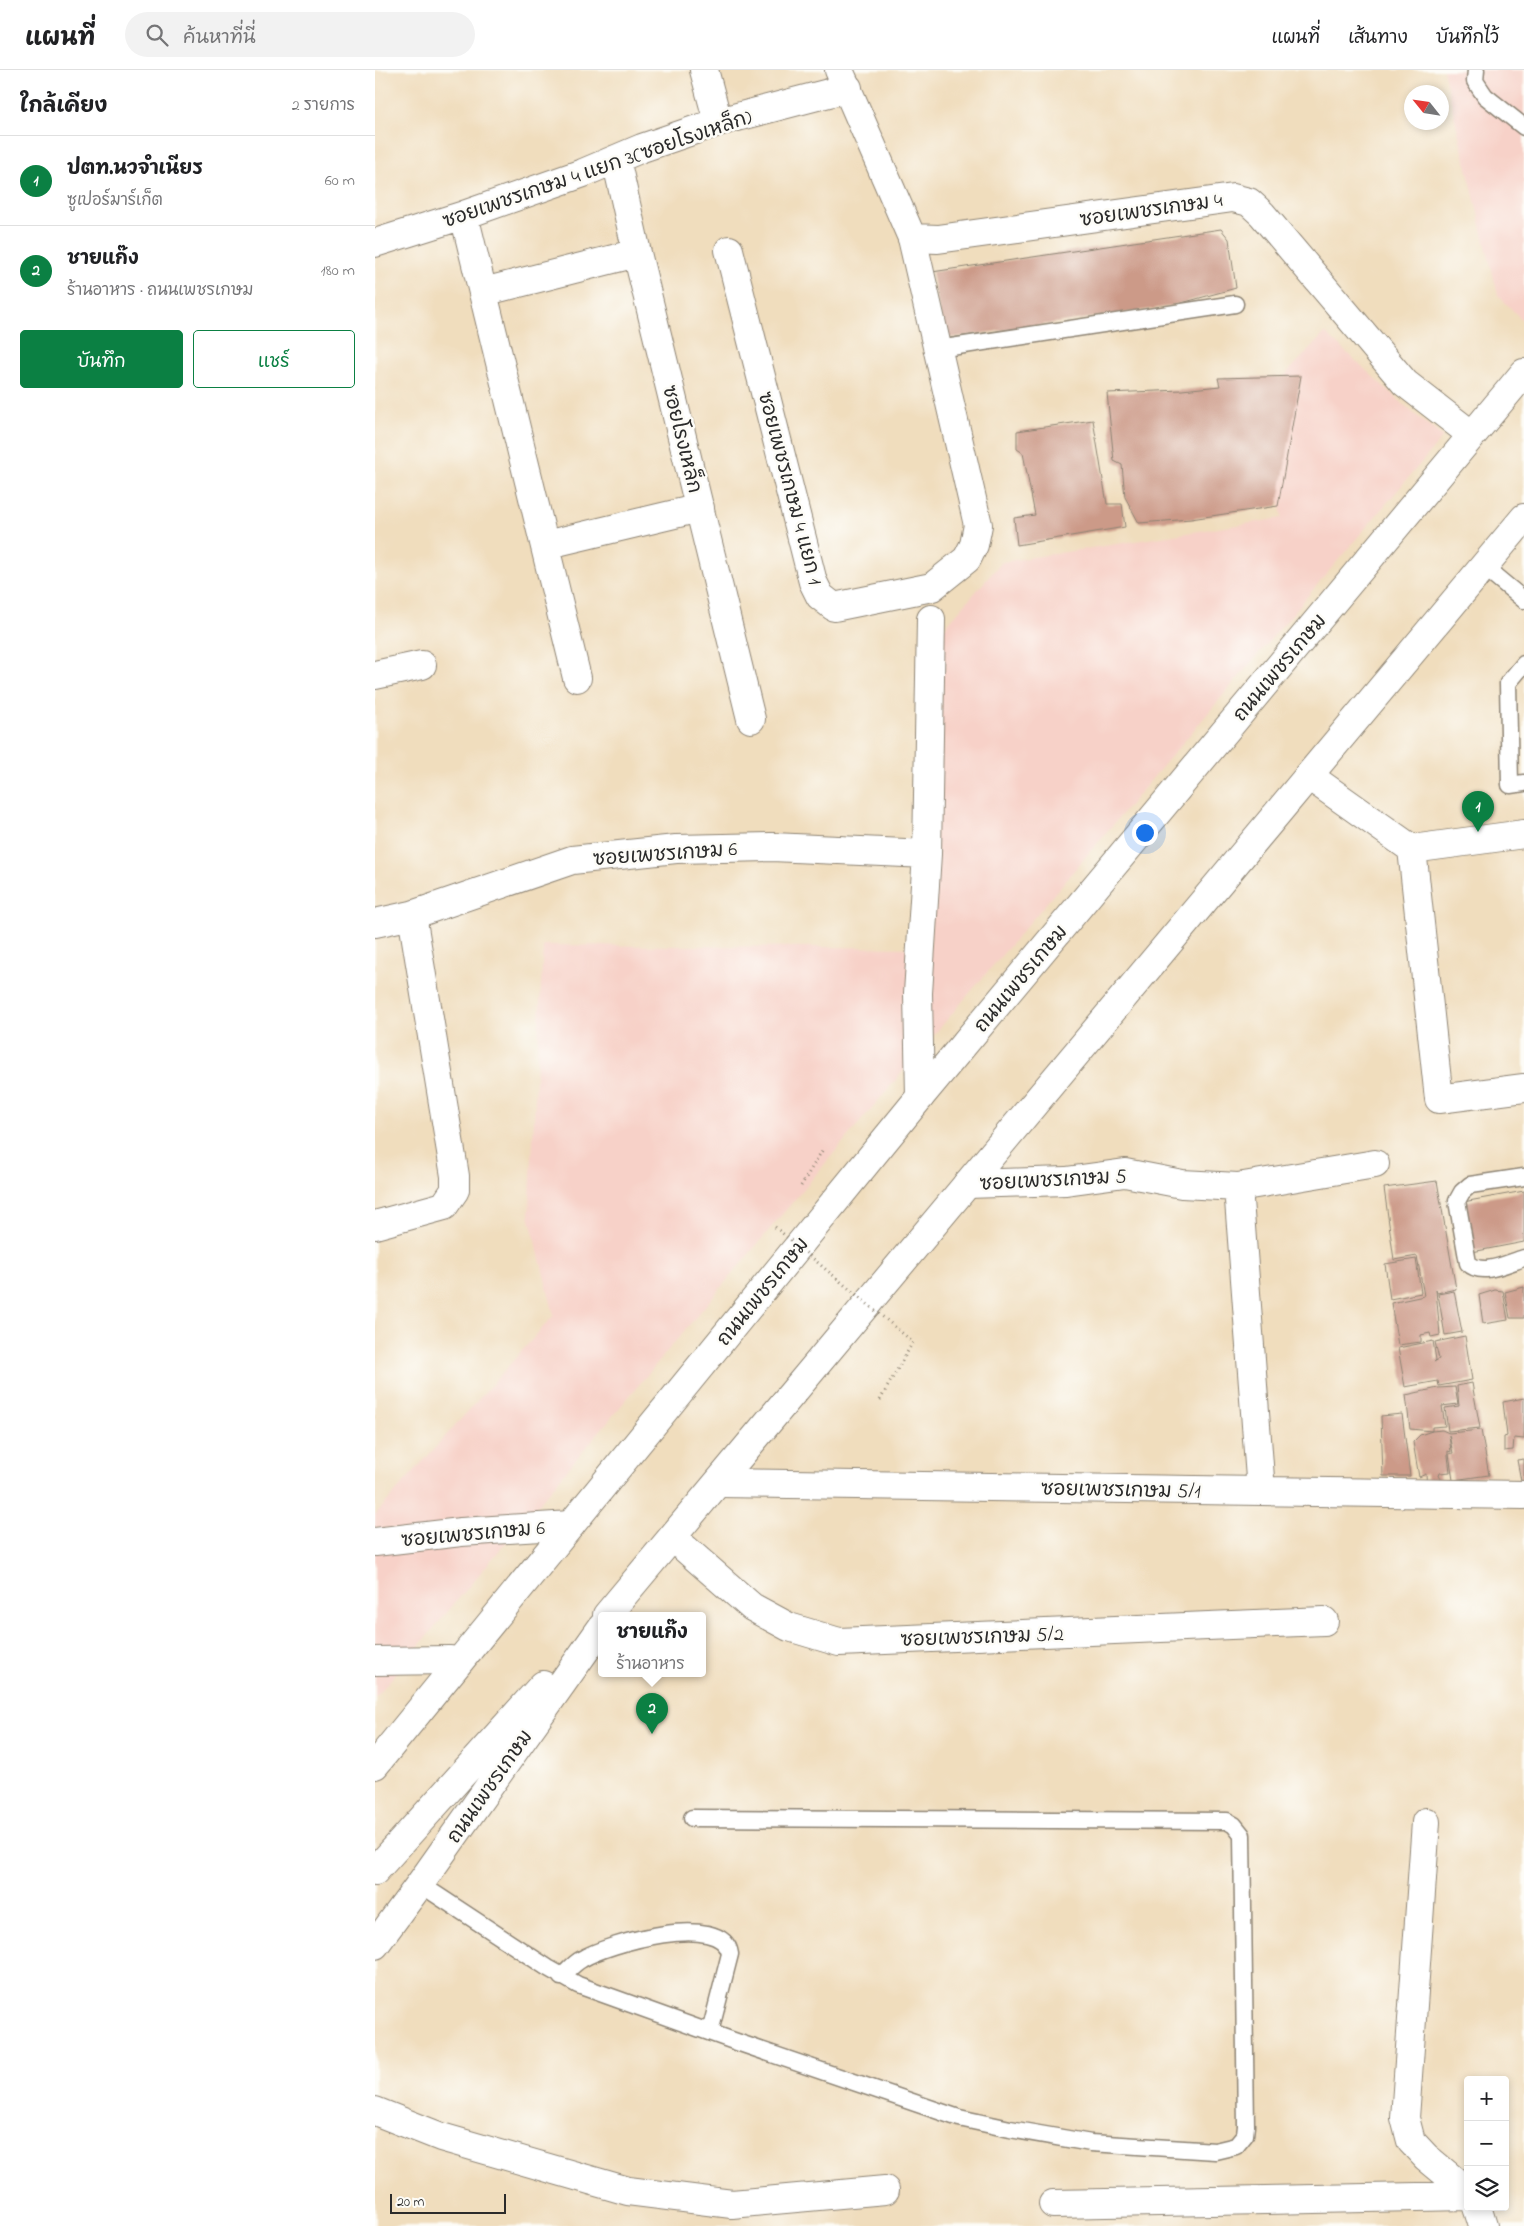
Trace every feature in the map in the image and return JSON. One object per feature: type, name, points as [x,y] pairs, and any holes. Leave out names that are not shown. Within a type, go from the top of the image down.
[{"type":"street","points":[[704,70],[718,122]]},
{"type":"street","points":[[846,75],[912,238]]},
{"type":"street","name":"ซอยเพชรเกษม 4 แยก 3(ซอยโรงเหล็ก)","points":[[375,240],[464,215],[616,160],[642,148],[846,75]]},
{"type":"street","name":"ซอยโรงเหล็ก","points":[[616,160],[751,719]]},
{"type":"street","name":"ซอยเพชรเกษม 4","points":[[912,238],[938,239],[1233,198],[1249,202],[1262,214],[1405,383],[1472,435]]},
{"type":"street","points":[[464,215],[577,678]]},
{"type":"street","name":"ซอยเพชรเกษม 4 แยก 1","points":[[729,250],[813,582],[820,596],[834,607],[932,587],[967,559],[974,545],[978,525],[912,238]]},
{"type":"street","points":[[483,292],[637,253]]},
{"type":"street","name":"ถนนเพชรเกษม","points":[[375,1765],[921,1097],[1524,373]]},
{"type":"street","points":[[545,545],[699,508]]},
{"type":"street","name":"ถนนเพชรเกษม","points":[[611,1612],[1524,518]]},
{"type":"street","points":[[921,1097],[918,993],[927,854],[931,619]]},
{"type":"street","points":[[375,675],[422,665]]},
{"type":"street","points":[[1309,776],[1412,849],[1524,834]]},
{"type":"street","name":"ซอยเพชรเกษม 6","points":[[375,923],[412,915],[572,860],[676,849],[762,847],[927,854]]},
{"type":"street","points":[[1412,849],[1439,1100],[1524,1088]]},
{"type":"street","points":[[375,1225],[444,1206],[455,1190],[455,1176],[412,915]]},
{"type":"street","name":"ซอยเพชรเกษม 5","points":[[967,1184],[1066,1181],[1125,1173],[1182,1184],[1238,1187],[1375,1164]]},
{"type":"street","points":[[1238,1187],[1260,1478]]},
{"type":"street","name":"ซอยเพชรเกษม 5/1","points":[[719,1482],[1524,1495]]},
{"type":"street","name":"ซอยเพชรเกษม 6","points":[[375,1542],[461,1532],[571,1525]]},
{"type":"street","name":"ซอยเพชรเกษม 5/2","points":[[673,1538],[752,1607],[789,1627],[839,1642],[1324,1621]]},
{"type":"street","name":"ถนนเพชรเกษม","points":[[375,1743],[449,1660],[519,1587]]},
{"type":"street","name":"ถนนเพชรเกษม","points":[[375,1871],[598,1626]]},
{"type":"street","name":"ถนนเพชรเกษม","points":[[375,1945],[598,1633]]},
{"type":"street","points":[[375,1661],[449,1660]]},
{"type":"street","points":[[1426,1822],[1405,2118],[1411,2141],[1464,2190]]},
{"type":"street","points":[[375,2112],[441,2137],[628,2191],[732,2204],[885,2190]]},
{"type":"street","points":[[1053,2204],[1464,2194]]},
{"type":"street","points":[[1478,2211],[1483,2226]]},
{"type":"lane","points":[[1476,70],[1475,81],[1485,96],[1524,127]]},
{"type":"lane","points":[[938,349],[1235,304]]},
{"type":"lane","points":[[1483,566],[1524,600]]},
{"type":"lane","points":[[1524,664],[1508,683],[1510,785],[1524,783]]},
{"type":"lane","points":[[1524,1177],[1470,1185],[1462,1192],[1457,1201],[1468,1263],[1473,1268],[1483,1270],[1524,1258]]},
{"type":"lane","points":[[420,1884],[561,1977],[594,1991],[959,2118],[1091,2143],[1215,2151],[1236,2146],[1245,2135],[1247,2126],[1242,1835],[1234,1825],[1227,1821],[692,1818]]},
{"type":"lane","points":[[561,1977],[582,1958],[610,1948],[657,1936],[707,1933],[725,1942],[730,1954],[711,2032]]},
{"type":"path","points":[[775,1227],[913,1342],[880,1400]]},
{"type":"shaded area","points":[[1443,70],[1524,70],[1524,322],[1498,295],[1449,95],[1449,85],[1447,85]]},
{"type":"shaded area","points":[[1325,333],[1412,412],[1443,437],[882,1096],[375,1698],[375,1515],[554,1315],[529,1215],[543,945],[930,948],[943,629],[1002,562],[1282,518],[1263,398]]},
{"type":"building","points":[[1221,229],[1229,239],[1236,288],[1167,307],[944,339],[932,272]]},
{"type":"building","points":[[1301,376],[1278,506],[1191,519],[1139,523],[1125,497],[1122,465],[1114,461],[1107,393],[1182,390],[1220,386],[1218,378]]},
{"type":"building","points":[[1093,420],[1107,504],[1122,504],[1125,527],[1017,545],[1014,518],[1035,515],[1023,453],[1017,449],[1017,431]]},
{"type":"building","points":[[1437,1181],[1456,1289],[1437,1293],[1436,1290],[1440,1335],[1431,1337],[1430,1333],[1421,1335],[1421,1342],[1398,1345],[1391,1303],[1424,1296],[1417,1256],[1394,1260],[1384,1188]]},
{"type":"building","points":[[1524,1191],[1524,1242],[1472,1252],[1463,1202]]},
{"type":"building","points":[[1416,1259],[1421,1293],[1390,1299],[1385,1264]]},
{"type":"building","points":[[1524,1287],[1524,1318],[1510,1318],[1505,1292]]},
{"type":"building","points":[[1495,1290],[1503,1291],[1508,1320],[1483,1324],[1479,1295]]},
{"type":"building","points":[[1454,1291],[1462,1332],[1445,1335],[1438,1294]]},
{"type":"building","points":[[1465,1336],[1472,1380],[1439,1386],[1438,1381],[1405,1387],[1398,1348],[1433,1341],[1436,1360],[1434,1362],[1439,1359],[1435,1342]]},
{"type":"building","points":[[1472,1383],[1480,1428],[1448,1431],[1445,1408],[1459,1406],[1457,1386]]},
{"type":"building","points":[[1455,1387],[1458,1404],[1442,1406],[1445,1426],[1432,1427],[1432,1431],[1410,1429],[1406,1395],[1438,1388]]},
{"type":"building","points":[[1524,1398],[1524,1439],[1514,1438],[1513,1450],[1504,1451],[1504,1437],[1507,1436],[1503,1402]]},
{"type":"building","points":[[1402,1414],[1410,1476],[1383,1476],[1381,1416]]},
{"type":"building","points":[[1442,1430],[1449,1433],[1481,1430],[1489,1475],[1453,1480],[1449,1454],[1453,1453],[1449,1435],[1451,1452],[1448,1451],[1448,1456],[1450,1472],[1440,1473],[1439,1476],[1442,1480],[1451,1482],[1470,1480],[1471,1488],[1427,1489],[1426,1474],[1419,1477],[1413,1442],[1420,1435]]},
{"type":"building","points":[[1524,1459],[1524,1491],[1523,1491],[1517,1460]]},
{"type":"place","name":"ปตท.นวจำเนียร","points":[[1478,832]]},
{"type":"place","name":"ชายแก๊ง","points":[[652,1734]]}]
